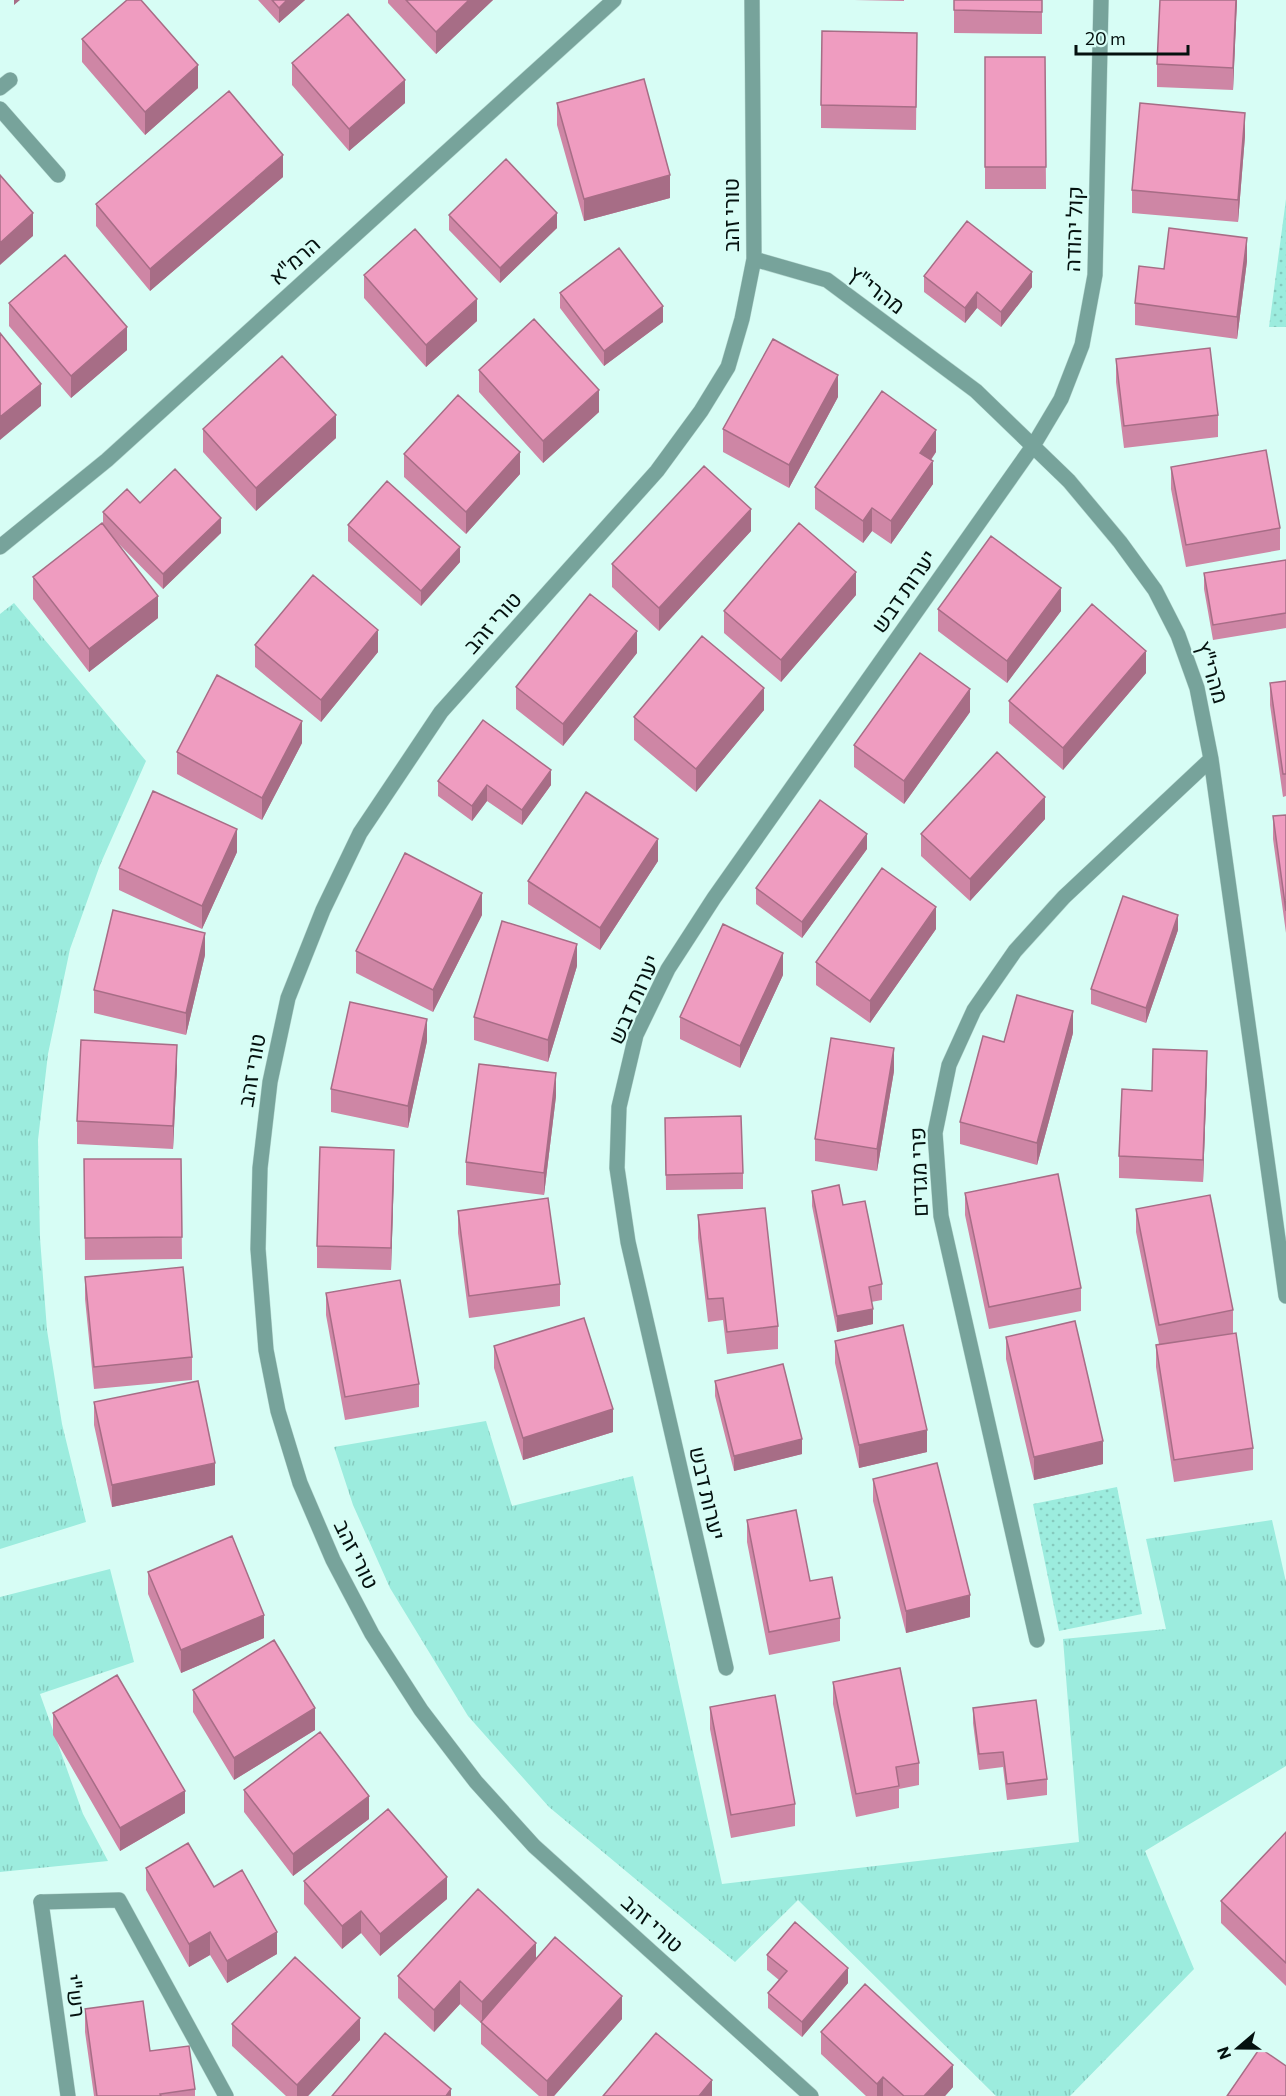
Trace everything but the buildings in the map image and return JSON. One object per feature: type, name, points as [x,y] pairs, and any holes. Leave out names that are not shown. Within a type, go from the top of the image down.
[{"type":"street","name":"הרמ\"א","points":[[0,547],[107,460],[614,0]]},
{"type":"street","name":"טורי זהב","points":[[752,0],[754,259],[742,319],[728,367],[701,411],[657,471],[441,712],[360,833],[323,910],[288,998],[267,1103],[260,1168],[258,1249],[266,1350],[278,1411],[300,1483],[333,1560],[372,1634],[421,1710],[476,1782],[534,1846],[811,2096]]},
{"type":"street","name":"קול יהודה","points":[[1033,446],[1061,399],[1082,345],[1095,275],[1101,0]]},
{"type":"street","points":[[0,109],[58,175]]},
{"type":"street","name":"מהרי\"ץ","points":[[754,259],[827,280],[976,391],[1069,481],[1120,542],[1155,591],[1178,635],[1197,688],[1211,759],[1286,1296]]},
{"type":"street","name":"יערות דבש","points":[[726,1668],[628,1242],[617,1168],[619,1107],[636,1035],[668,969],[714,898],[1033,446]]},
{"type":"street","name":"פרי מגדים","points":[[1036,1640],[941,1216],[935,1133],[949,1065],[974,1010],[1015,951],[1064,897],[1211,759]]},
{"type":"street","name":"רש\"י","points":[[68,2096],[41,1902],[120,1900],[226,2096]]},
{"type":"green space","points":[[1286,199],[1286,327],[1269,327]]},
{"type":"green space","points":[[14,603],[146,761],[100,865],[70,949],[48,1054],[38,1140],[40,1238],[47,1330],[62,1424],[86,1522],[0,1549],[0,614]]},
{"type":"green space","points":[[486,1421],[512,1506],[633,1476],[722,1884],[1079,1842],[1063,1639],[1166,1629],[1146,1539],[1272,1520],[1286,1582],[1286,1766],[1145,1851],[1194,1969],[1070,2096],[996,2096],[798,1900],[735,1962],[549,1807],[468,1716],[390,1588],[353,1505],[334,1447]]},
{"type":"green space","points":[[1117,1487],[1142,1614],[1059,1631],[1033,1504]]},
{"type":"green space","points":[[110,1569],[134,1662],[40,1694],[83,1814],[108,1861],[0,1872],[0,1597]]}]
